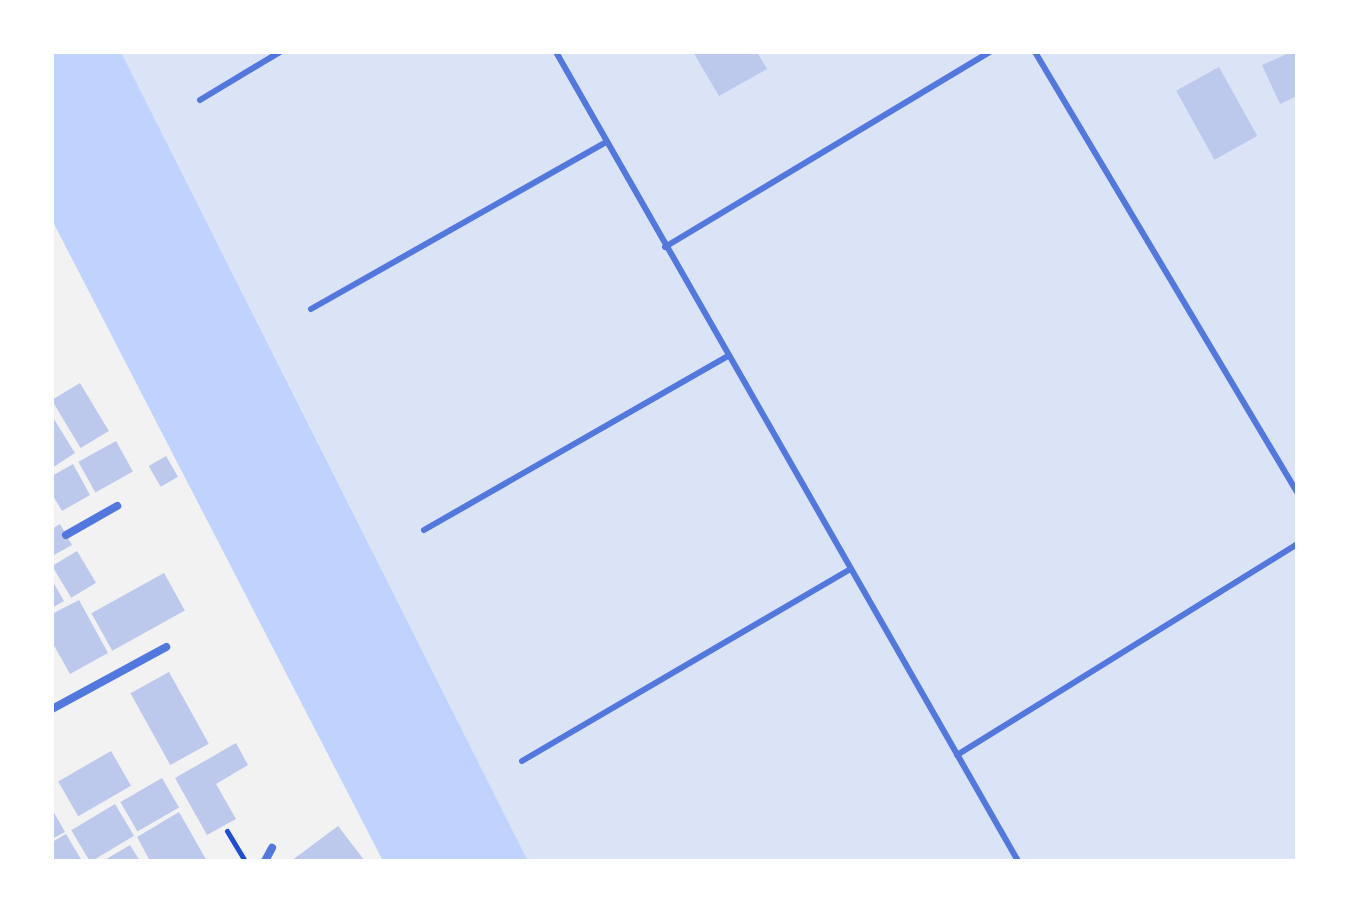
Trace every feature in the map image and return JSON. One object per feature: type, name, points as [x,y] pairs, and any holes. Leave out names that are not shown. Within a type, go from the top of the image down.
[{"type":"street","points":[[66,535],[117,506]]},
{"type":"street","points":[[52,709],[166,647]]},
{"type":"street","points":[[265,861],[272,848]]},
{"type":"lane","points":[[200,100],[280,52]]},
{"type":"lane","points":[[556,52],[1018,861]]},
{"type":"lane","points":[[665,247],[989,52]]},
{"type":"lane","points":[[1035,52],[1297,492]]},
{"type":"lane","points":[[311,309],[606,142]]},
{"type":"lane","points":[[424,530],[728,356]]},
{"type":"lane","points":[[957,755],[1297,544]]},
{"type":"lane","points":[[522,761],[850,569]]},
{"type":"path","points":[[227,831],[245,861]]},
{"type":"shaded area","points":[[121,52],[1297,52],[1297,861],[528,861]]},
{"type":"water","points":[[52,52],[121,52],[528,861],[383,861],[52,220]]},
{"type":"building","points":[[693,52],[757,52],[767,69],[719,96]]},
{"type":"building","points":[[1297,52],[1297,96],[1280,104],[1262,65]]},
{"type":"building","points":[[1219,67],[1257,136],[1214,160],[1176,91]]},
{"type":"building","points":[[80,383],[109,431],[81,448],[52,400]]},
{"type":"building","points":[[52,416],[75,453],[52,468]]},
{"type":"building","points":[[116,441],[133,472],[95,492],[78,462]]},
{"type":"building","points":[[166,456],[178,477],[161,487],[149,466]]},
{"type":"building","points":[[73,464],[90,495],[62,511],[52,494],[52,476]]},
{"type":"building","points":[[60,524],[72,545],[54,555],[52,529]]},
{"type":"building","points":[[77,551],[96,583],[71,598],[52,566]]},
{"type":"building","points":[[164,573],[185,611],[112,651],[91,613]]},
{"type":"building","points":[[52,580],[64,601],[52,608]]},
{"type":"building","points":[[79,600],[108,653],[70,674],[52,642],[52,614]]},
{"type":"building","points":[[169,672],[209,744],[170,765],[131,693]]},
{"type":"building","points":[[236,743],[248,765],[216,784],[236,819],[207,835],[175,778]]},
{"type":"building","points":[[111,751],[131,786],[78,816],[58,782]]},
{"type":"building","points":[[162,778],[179,807],[137,831],[120,802]]},
{"type":"building","points":[[115,804],[134,836],[90,861],[71,830]]},
{"type":"building","points":[[52,809],[65,832],[52,839]]},
{"type":"building","points":[[179,812],[207,861],[150,861],[137,837]]},
{"type":"building","points":[[338,826],[365,861],[291,861]]},
{"type":"building","points":[[66,834],[82,861],[52,861],[52,842]]},
{"type":"building","points":[[130,845],[140,861],[103,861]]}]
